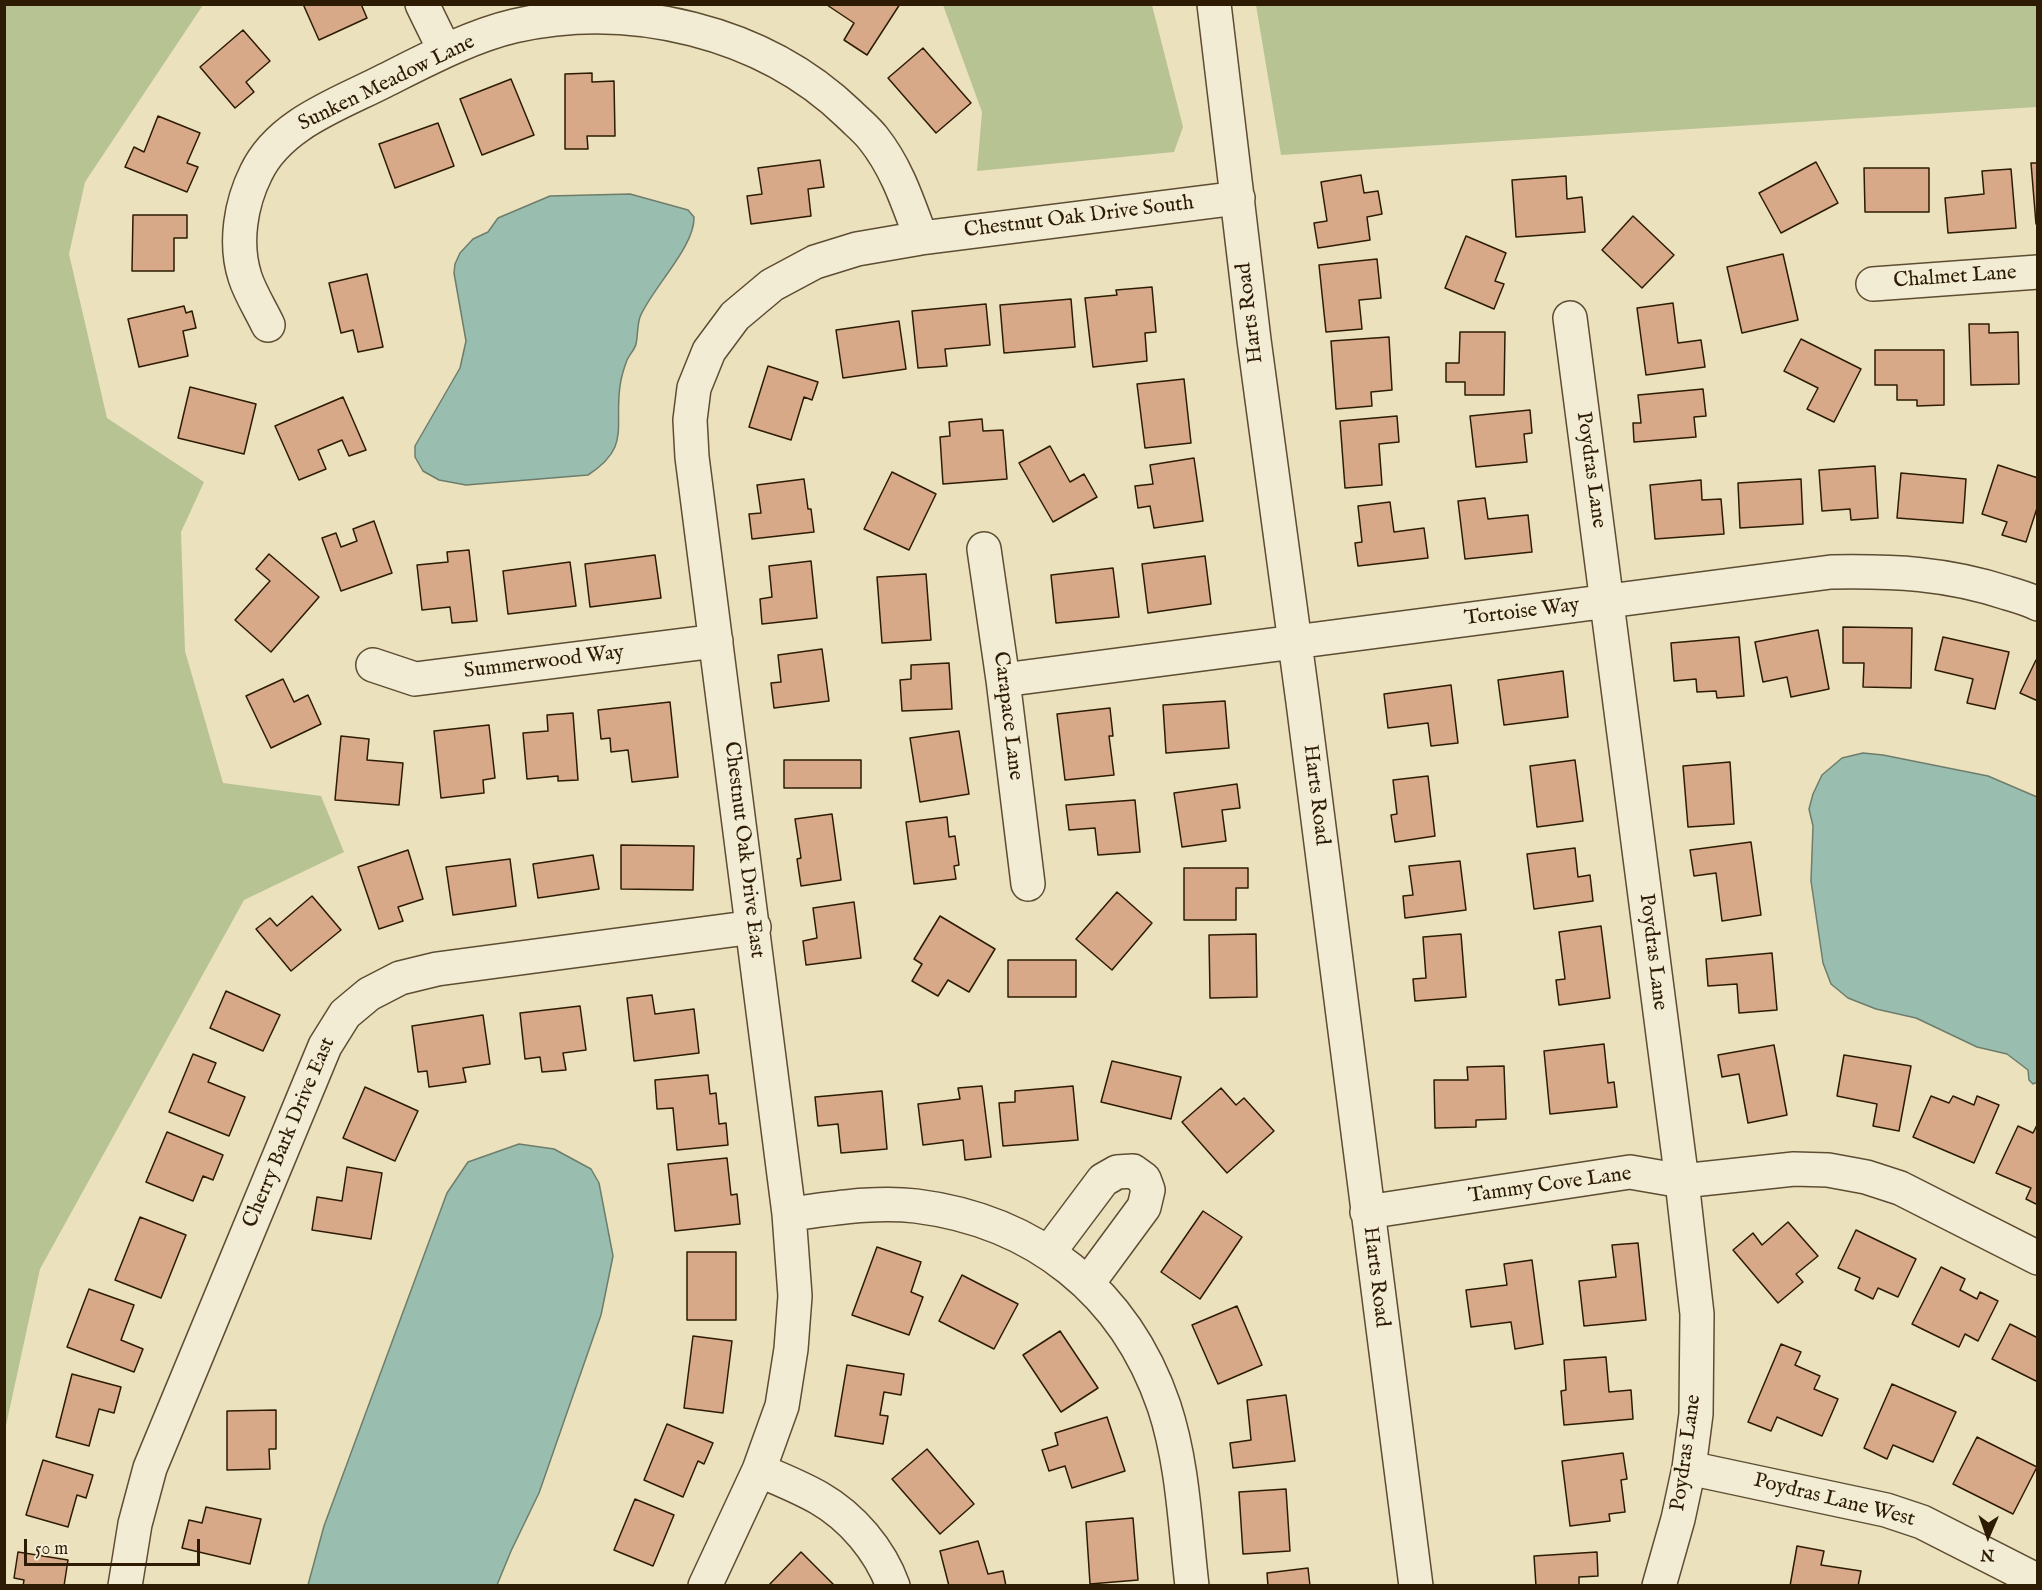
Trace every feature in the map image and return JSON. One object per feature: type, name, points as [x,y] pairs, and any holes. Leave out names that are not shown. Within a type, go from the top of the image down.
[{"type":"street","points":[[422,4],[445,51]]},
{"type":"street","name":"Harts Road","points":[[1214,4],[1254,340],[1416,1586]]},
{"type":"street","name":"Sunken Meadow Lane","points":[[268,325],[245,277],[240,242],[243,206],[256,171],[279,141],[308,119],[445,51],[513,26],[568,17],[619,16],[669,22],[739,44],[803,76],[838,103],[873,136],[895,169],[921,238]]},
{"type":"street","name":"Chestnut Oak Drive South","points":[[921,238],[1238,198]]},
{"type":"street","name":"Chestnut Oak Drive East","points":[[705,1586],[759,1470],[782,1406],[792,1349],[795,1296],[789,1214],[754,927],[692,457],[690,420],[694,388],[709,351],[735,316],[772,285],[815,262],[857,249],[921,238]]},
{"type":"street","name":"Chalmet Lane","points":[[1873,284],[2037,272]]},
{"type":"street","name":"Poydras Lane","points":[[1569,318],[1682,1181],[1697,1314],[1696,1414],[1689,1468],[1678,1520],[1659,1586]]},
{"type":"street","name":"Carapace Lane","points":[[984,549],[1028,884]]},
{"type":"street","name":"Tortoise Way","points":[[1003,680],[1831,573],[1886,571],[1935,575],[1981,584],[2037,604]]},
{"type":"street","name":"Summerwood Way","points":[[374,665],[414,679],[716,641]]},
{"type":"street","name":"Cherry Bark Drive East","points":[[125,1586],[135,1524],[150,1468],[325,1046],[345,1014],[369,994],[400,978],[437,969],[754,927]]},
{"type":"street","name":"Tammy Cove Lane","points":[[1367,1212],[1630,1172],[1682,1181],[1794,1169],[1828,1170],[1866,1177],[1900,1188],[2037,1258]]},
{"type":"street","points":[[1049,1252],[1102,1180],[1117,1172],[1133,1171],[1144,1179],[1148,1190],[1144,1207],[1088,1282]]},
{"type":"street","points":[[789,1214],[871,1205],[915,1206],[959,1214],[1007,1229],[1049,1252],[1088,1282],[1132,1339],[1151,1373],[1164,1406],[1175,1449],[1192,1586]]},
{"type":"street","name":"Poydras Lane West","points":[[1689,1468],[1886,1510],[1922,1522],[2037,1581]]},
{"type":"street","points":[[759,1470],[820,1498],[849,1520],[869,1543],[888,1572],[893,1586]]},
{"type":"green space","points":[[5,5],[203,5],[85,182],[69,254],[107,418],[204,482],[181,532],[185,651],[223,783],[321,796],[344,852],[244,900],[40,1269],[5,1430],[6,419]]},
{"type":"green space","points":[[943,5],[1152,5],[1183,127],[1174,152],[977,171],[982,112]]},
{"type":"green space","points":[[1256,5],[2037,5],[2037,107],[1281,155]]},
{"type":"shaded area","points":[[630,194],[688,210],[694,217],[688,241],[681,254],[640,317],[637,341],[627,360],[621,380],[618,436],[610,455],[588,475],[466,485],[439,480],[423,471],[415,457],[415,446],[460,368],[466,341],[454,273],[460,253],[473,239],[488,232],[498,218],[550,196]]},
{"type":"shaded area","points":[[1863,753],[1988,776],[2037,797],[2037,1082],[2033,1084],[2029,1080],[2028,1070],[2007,1054],[1977,1047],[1916,1018],[1876,1009],[1848,998],[1831,984],[1823,963],[1811,881],[1813,826],[1809,809],[1822,775],[1842,758]]},
{"type":"shaded area","points":[[519,1144],[554,1149],[591,1169],[599,1183],[613,1256],[601,1315],[539,1493],[497,1585],[308,1585],[324,1526],[447,1193],[468,1162]]},
{"type":"building","points":[[303,4],[361,4],[367,18],[319,40]]},
{"type":"building","points":[[900,4],[867,55],[844,40],[854,23],[827,5]]},
{"type":"building","points":[[243,30],[270,61],[246,82],[254,92],[235,108],[200,67]]},
{"type":"building","points":[[923,48],[971,103],[936,133],[888,78]]},
{"type":"building","points":[[592,73],[592,82],[614,81],[615,136],[587,136],[588,149],[565,149],[565,74]]},
{"type":"building","points":[[511,79],[534,135],[482,155],[460,99]]},
{"type":"building","points":[[158,116],[200,133],[187,163],[198,167],[187,192],[125,167],[134,147],[144,152]]},
{"type":"building","points":[[438,123],[454,166],[395,188],[379,144]]},
{"type":"building","points":[[820,160],[824,187],[808,189],[811,216],[751,224],[747,196],[762,194],[758,168]]},
{"type":"building","points":[[1816,162],[1838,203],[1781,233],[1759,193]]},
{"type":"building","points":[[2031,163],[2038,163],[2038,224],[2036,224]]},
{"type":"building","points":[[1864,168],[1929,168],[1929,212],[1865,212]]},
{"type":"building","points":[[2011,169],[2016,228],[1948,233],[1945,198],[1984,194],[1982,171]]},
{"type":"building","points":[[1361,175],[1364,193],[1378,191],[1382,214],[1367,217],[1370,240],[1318,248],[1314,223],[1327,221],[1321,182]]},
{"type":"building","points":[[1566,176],[1567,199],[1582,197],[1585,232],[1516,237],[1512,180]]},
{"type":"building","points":[[133,215],[187,215],[187,238],[174,238],[174,271],[132,271]]},
{"type":"building","points":[[1633,216],[1674,255],[1642,288],[1602,250]]},
{"type":"building","points":[[1466,236],[1506,253],[1495,281],[1504,284],[1494,309],[1445,288]]},
{"type":"building","points":[[1783,254],[1798,320],[1742,333],[1727,267]]},
{"type":"building","points":[[1377,259],[1381,298],[1359,300],[1362,329],[1326,332],[1319,265]]},
{"type":"building","points":[[367,274],[383,347],[358,352],[353,330],[341,333],[329,283]]},
{"type":"building","points":[[1152,287],[1156,332],[1145,333],[1147,361],[1093,367],[1085,298],[1117,295],[1116,290]]},
{"type":"building","points":[[1071,299],[1075,347],[1004,353],[1000,305]]},
{"type":"building","points":[[1673,303],[1678,343],[1701,340],[1705,367],[1646,375],[1637,308]]},
{"type":"building","points":[[986,304],[990,345],[945,349],[947,366],[918,368],[912,311]]},
{"type":"building","points":[[184,306],[186,313],[192,311],[196,328],[183,331],[188,356],[139,367],[128,319]]},
{"type":"building","points":[[899,321],[906,369],[843,378],[836,330]]},
{"type":"building","points":[[1969,324],[1989,324],[1989,333],[2018,332],[2019,384],[1971,385]]},
{"type":"building","points":[[1460,332],[1505,332],[1504,395],[1465,395],[1465,382],[1446,382],[1446,363],[1459,363]]},
{"type":"building","points":[[1389,337],[1392,390],[1371,392],[1372,406],[1336,409],[1331,341]]},
{"type":"building","points":[[1801,339],[1861,369],[1834,422],[1807,409],[1818,388],[1784,371]]},
{"type":"building","points":[[1875,350],[1944,350],[1944,405],[1917,406],[1917,400],[1897,400],[1897,385],[1875,385]]},
{"type":"building","points":[[768,366],[818,382],[812,400],[804,397],[791,440],[749,427]]},
{"type":"building","points":[[1184,379],[1191,443],[1145,448],[1137,384]]},
{"type":"building","points":[[190,387],[256,404],[244,454],[178,438]]},
{"type":"building","points":[[1703,389],[1706,416],[1694,417],[1696,437],[1634,442],[1633,423],[1641,423],[1638,395]]},
{"type":"building","points":[[343,397],[366,450],[349,456],[342,440],[318,450],[326,469],[299,480],[275,426]]},
{"type":"building","points":[[1530,410],[1532,433],[1524,434],[1527,462],[1476,467],[1470,416]]},
{"type":"building","points":[[1397,416],[1399,442],[1379,444],[1382,485],[1345,488],[1340,421]]},
{"type":"building","points":[[982,419],[983,431],[1003,430],[1007,479],[943,484],[940,437],[950,436],[949,422]]},
{"type":"building","points":[[1050,446],[1070,482],[1084,474],[1097,497],[1053,522],[1019,463]]},
{"type":"building","points":[[1194,458],[1203,521],[1154,528],[1150,506],[1138,508],[1135,486],[1153,484],[1150,465]]},
{"type":"building","points":[[1998,465],[2038,478],[2038,505],[2026,542],[2002,535],[2007,522],[1982,514]]},
{"type":"building","points":[[1875,466],[1878,518],[1851,520],[1850,509],[1822,511],[1819,470]]},
{"type":"building","points":[[892,472],[936,494],[909,550],[864,529]]},
{"type":"building","points":[[1901,473],[1966,479],[1963,523],[1897,518]]},
{"type":"building","points":[[804,479],[814,532],[752,539],[749,514],[761,513],[757,485]]},
{"type":"building","points":[[1801,479],[1803,524],[1740,528],[1738,483]]},
{"type":"building","points":[[1701,480],[1702,500],[1721,499],[1724,534],[1655,539],[1650,485]]},
{"type":"building","points":[[1485,498],[1488,519],[1528,515],[1532,552],[1465,559],[1458,501]]},
{"type":"building","points":[[1390,502],[1394,532],[1424,528],[1428,558],[1358,566],[1355,543],[1362,542],[1358,506]]},
{"type":"building","points":[[374,521],[392,573],[341,591],[322,538],[336,533],[341,547],[357,541],[353,529]]},
{"type":"building","points":[[469,550],[477,621],[452,623],[450,607],[422,610],[417,565],[448,562],[447,552]]},
{"type":"building","points":[[269,554],[319,597],[271,652],[235,620],[270,581],[256,569]]},
{"type":"building","points":[[655,555],[661,598],[590,607],[585,564]]},
{"type":"building","points":[[1205,556],[1211,604],[1148,613],[1142,564]]},
{"type":"building","points":[[811,561],[817,618],[762,624],[760,599],[772,597],[769,566]]},
{"type":"building","points":[[570,562],[576,606],[508,614],[503,571]]},
{"type":"building","points":[[1113,568],[1119,617],[1056,623],[1051,575]]},
{"type":"building","points":[[926,574],[931,640],[882,643],[877,577]]},
{"type":"building","points":[[1843,627],[1912,628],[1911,688],[1863,687],[1864,663],[1843,663]]},
{"type":"building","points":[[1818,630],[1829,689],[1791,697],[1787,677],[1763,682],[1755,642]]},
{"type":"building","points":[[1739,637],[1744,696],[1717,698],[1716,691],[1697,692],[1696,679],[1674,681],[1671,643]]},
{"type":"building","points":[[1943,637],[2009,652],[1995,709],[1967,703],[1973,679],[1935,670]]},
{"type":"building","points":[[822,649],[829,701],[774,708],[771,683],[781,682],[778,655]]},
{"type":"building","points":[[2036,660],[2038,661],[2038,701],[2020,693]]},
{"type":"building","points":[[949,663],[952,709],[902,711],[900,680],[911,679],[911,665]]},
{"type":"building","points":[[1563,671],[1568,717],[1504,725],[1498,680]]},
{"type":"building","points":[[283,679],[294,702],[308,695],[321,724],[271,748],[246,696]]},
{"type":"building","points":[[1451,685],[1458,743],[1431,746],[1428,723],[1388,728],[1384,694]]},
{"type":"building","points":[[1225,701],[1229,748],[1166,753],[1163,705]]},
{"type":"building","points":[[670,702],[678,777],[632,782],[628,750],[611,752],[610,738],[601,739],[598,710]]},
{"type":"building","points":[[1110,708],[1113,736],[1109,736],[1114,775],[1065,780],[1057,714]]},
{"type":"building","points":[[573,713],[578,780],[558,781],[558,776],[527,779],[523,733],[548,731],[547,715]]},
{"type":"building","points":[[489,725],[495,778],[483,780],[484,793],[441,798],[434,731]]},
{"type":"building","points":[[959,731],[969,794],[920,802],[910,738]]},
{"type":"building","points":[[341,736],[369,739],[367,760],[403,763],[399,805],[335,800]]},
{"type":"building","points":[[784,760],[861,760],[861,788],[784,788]]},
{"type":"building","points":[[1575,760],[1583,821],[1537,827],[1530,766]]},
{"type":"building","points":[[1730,762],[1734,824],[1688,827],[1683,766]]},
{"type":"building","points":[[1428,776],[1435,836],[1395,842],[1391,815],[1397,814],[1393,780]]},
{"type":"building","points":[[1237,784],[1240,808],[1222,810],[1226,841],[1182,847],[1174,793]]},
{"type":"building","points":[[1135,800],[1140,852],[1098,855],[1095,828],[1069,830],[1066,805]]},
{"type":"building","points":[[832,814],[841,880],[801,886],[797,859],[801,858],[795,819]]},
{"type":"building","points":[[947,817],[949,837],[955,836],[959,865],[954,866],[956,879],[914,884],[906,822]]},
{"type":"building","points":[[1751,842],[1761,915],[1722,921],[1716,873],[1694,876],[1690,850]]},
{"type":"building","points":[[621,845],[694,846],[693,890],[621,889]]},
{"type":"building","points":[[1575,848],[1578,877],[1590,875],[1593,901],[1534,909],[1527,854]]},
{"type":"building","points":[[408,850],[423,899],[398,907],[403,921],[379,929],[358,867]]},
{"type":"building","points":[[593,855],[599,889],[538,898],[533,864]]},
{"type":"building","points":[[510,859],[516,906],[453,915],[446,867]]},
{"type":"building","points":[[1460,861],[1466,910],[1405,918],[1403,896],[1413,895],[1409,866]]},
{"type":"building","points":[[1184,868],[1248,868],[1248,888],[1236,888],[1236,920],[1184,920]]},
{"type":"building","points":[[1117,892],[1152,923],[1112,970],[1076,939]]},
{"type":"building","points":[[312,896],[341,930],[291,971],[256,929],[270,918],[277,926]]},
{"type":"building","points":[[854,902],[861,958],[806,965],[803,941],[817,938],[813,908]]},
{"type":"building","points":[[940,916],[995,949],[969,992],[948,980],[938,996],[912,981],[922,964],[914,959]]},
{"type":"building","points":[[1601,926],[1610,998],[1559,1005],[1556,980],[1565,979],[1559,932]]},
{"type":"building","points":[[1256,934],[1257,997],[1210,998],[1209,935]]},
{"type":"building","points":[[1461,934],[1466,997],[1415,1001],[1413,979],[1426,978],[1423,937]]},
{"type":"building","points":[[1772,953],[1777,1010],[1739,1013],[1737,984],[1708,986],[1706,959]]},
{"type":"building","points":[[1008,960],[1076,960],[1076,997],[1008,997]]},
{"type":"building","points":[[226,991],[280,1015],[263,1051],[210,1028]]},
{"type":"building","points":[[652,995],[655,1014],[694,1009],[699,1053],[634,1061],[627,998]]},
{"type":"building","points":[[580,1006],[586,1050],[563,1053],[566,1070],[542,1072],[540,1057],[525,1059],[520,1013]]},
{"type":"building","points":[[483,1015],[490,1064],[463,1068],[466,1082],[429,1087],[427,1071],[418,1072],[412,1026]]},
{"type":"building","points":[[1604,1044],[1608,1083],[1614,1082],[1617,1107],[1550,1114],[1544,1051]]},
{"type":"building","points":[[1774,1045],[1787,1115],[1748,1123],[1739,1074],[1722,1077],[1718,1055]]},
{"type":"building","points":[[193,1054],[216,1063],[208,1082],[245,1097],[229,1136],[169,1112]]},
{"type":"building","points":[[1844,1055],[1911,1066],[1899,1131],[1873,1126],[1877,1104],[1837,1096]]},
{"type":"building","points":[[1112,1061],[1181,1077],[1171,1119],[1101,1102]]},
{"type":"building","points":[[1504,1066],[1506,1119],[1476,1120],[1476,1127],[1435,1128],[1434,1080],[1468,1080],[1467,1067]]},
{"type":"building","points":[[708,1075],[710,1094],[716,1093],[719,1124],[726,1123],[728,1145],[677,1150],[673,1108],[657,1109],[655,1080]]},
{"type":"building","points":[[982,1086],[991,1157],[965,1160],[963,1140],[923,1145],[918,1104],[960,1099],[958,1088]]},
{"type":"building","points":[[1073,1086],[1078,1140],[1003,1146],[999,1103],[1015,1102],[1015,1091]]},
{"type":"building","points":[[365,1087],[418,1111],[395,1161],[343,1138]]},
{"type":"building","points":[[1221,1088],[1236,1105],[1244,1098],[1274,1131],[1227,1173],[1182,1122]]},
{"type":"building","points":[[882,1091],[887,1149],[841,1153],[838,1124],[818,1126],[815,1097]]},
{"type":"building","points":[[1931,1096],[1949,1103],[1953,1096],[1974,1105],[1977,1096],[1999,1105],[1974,1163],[1913,1137]]},
{"type":"building","points":[[2038,1123],[2038,1205],[2026,1199],[2031,1188],[1996,1173],[2018,1126],[2033,1133]]},
{"type":"building","points":[[167,1132],[223,1155],[213,1180],[203,1176],[193,1201],[146,1182]]},
{"type":"building","points":[[727,1158],[731,1195],[737,1194],[740,1224],[675,1231],[668,1164]]},
{"type":"building","points":[[347,1167],[382,1173],[371,1239],[312,1230],[317,1197],[342,1201]]},
{"type":"building","points":[[1203,1211],[1242,1237],[1200,1299],[1161,1272]]},
{"type":"building","points":[[140,1217],[186,1235],[161,1298],[115,1280]]},
{"type":"building","points":[[1788,1222],[1818,1256],[1796,1274],[1803,1282],[1778,1303],[1733,1250],[1753,1233],[1762,1245]]},
{"type":"building","points":[[1856,1230],[1916,1259],[1898,1297],[1878,1288],[1873,1299],[1855,1290],[1860,1278],[1838,1268]]},
{"type":"building","points":[[1638,1243],[1646,1320],[1584,1326],[1579,1281],[1616,1277],[1612,1245]]},
{"type":"building","points":[[877,1247],[921,1262],[911,1292],[923,1297],[909,1335],[852,1315]]},
{"type":"building","points":[[687,1252],[736,1252],[736,1320],[687,1320]]},
{"type":"building","points":[[1532,1260],[1543,1344],[1515,1349],[1511,1322],[1471,1327],[1466,1290],[1507,1285],[1504,1264]]},
{"type":"building","points":[[1941,1267],[1965,1279],[1960,1290],[1977,1299],[1980,1292],[1998,1301],[1978,1341],[1965,1334],[1959,1347],[1912,1324]]},
{"type":"building","points":[[962,1275],[1018,1304],[994,1349],[939,1321]]},
{"type":"building","points":[[89,1289],[134,1305],[121,1340],[143,1349],[134,1372],[67,1347]]},
{"type":"building","points":[[1237,1306],[1262,1365],[1218,1384],[1192,1325]]},
{"type":"building","points":[[2010,1324],[2038,1338],[2038,1382],[1992,1359]]},
{"type":"building","points":[[1060,1331],[1098,1388],[1061,1412],[1023,1355]]},
{"type":"building","points":[[693,1336],[732,1341],[723,1413],[684,1408]]},
{"type":"building","points":[[1781,1344],[1801,1352],[1795,1365],[1820,1376],[1814,1389],[1838,1399],[1822,1436],[1777,1417],[1771,1431],[1748,1422]]},
{"type":"building","points":[[1606,1357],[1609,1392],[1631,1390],[1633,1419],[1564,1425],[1561,1391],[1566,1390],[1564,1360]]},
{"type":"building","points":[[847,1365],[904,1374],[901,1395],[884,1392],[880,1415],[888,1416],[883,1444],[835,1436]]},
{"type":"building","points":[[72,1374],[121,1387],[114,1413],[99,1409],[89,1446],[56,1437]]},
{"type":"building","points":[[1892,1384],[1956,1412],[1933,1462],[1893,1445],[1887,1459],[1864,1448]]},
{"type":"building","points":[[1286,1395],[1295,1461],[1233,1468],[1230,1443],[1251,1440],[1247,1400]]},
{"type":"building","points":[[276,1410],[276,1449],[269,1449],[270,1469],[227,1470],[227,1411]]},
{"type":"building","points":[[1107,1417],[1125,1471],[1072,1488],[1065,1466],[1049,1471],[1042,1450],[1058,1445],[1055,1433]]},
{"type":"building","points":[[667,1424],[713,1443],[704,1464],[698,1461],[683,1497],[644,1480]]},
{"type":"building","points":[[1977,1437],[2037,1467],[2013,1514],[1953,1484]]},
{"type":"building","points":[[927,1449],[974,1504],[940,1534],[892,1479]]},
{"type":"building","points":[[1623,1453],[1627,1479],[1621,1480],[1625,1512],[1609,1514],[1610,1521],[1570,1526],[1562,1461]]},
{"type":"building","points":[[43,1460],[93,1475],[86,1498],[77,1495],[68,1527],[26,1515]]},
{"type":"building","points":[[1286,1489],[1290,1551],[1243,1554],[1239,1492]]},
{"type":"building","points":[[635,1499],[674,1515],[653,1566],[614,1550]]},
{"type":"building","points":[[206,1507],[261,1519],[250,1564],[182,1548],[189,1520],[202,1523]]},
{"type":"building","points":[[1133,1518],[1138,1580],[1090,1584],[1086,1522]]},
{"type":"building","points":[[978,1541],[988,1574],[1003,1571],[1006,1586],[949,1586],[940,1551]]},
{"type":"building","points":[[1797,1546],[1824,1551],[1821,1565],[1861,1571],[1858,1586],[1790,1586]]},
{"type":"building","points":[[18,1552],[68,1560],[64,1586],[23,1586],[24,1580],[14,1578]]},
{"type":"building","points":[[801,1552],[835,1586],[768,1586]]},
{"type":"building","points":[[1597,1552],[1598,1576],[1579,1577],[1579,1586],[1536,1586],[1534,1556]]},
{"type":"building","points":[[1308,1568],[1310,1586],[1268,1586],[1267,1573]]}]
